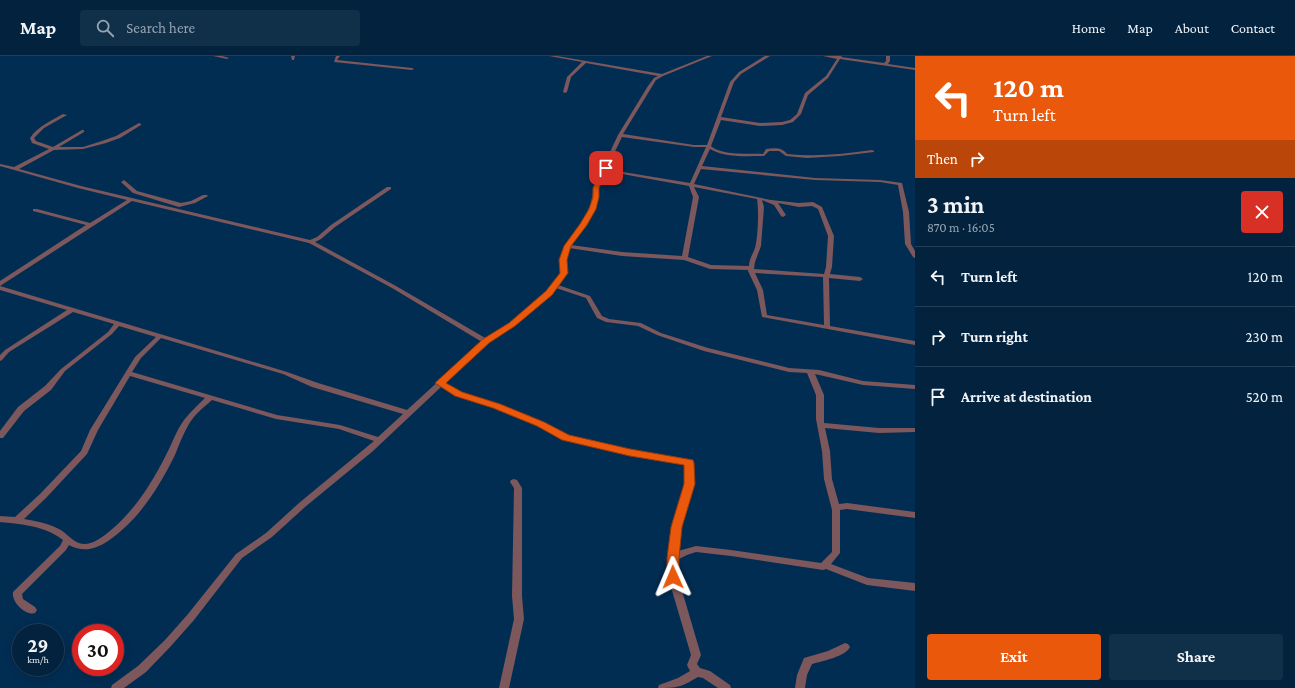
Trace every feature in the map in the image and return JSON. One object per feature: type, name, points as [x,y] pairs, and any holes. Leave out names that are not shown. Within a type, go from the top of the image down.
[{"type":"street","points":[[215,56],[227,58]]},
{"type":"street","points":[[338,56],[335,61],[412,68]]},
{"type":"street","points":[[551,56],[584,63],[621,67],[662,75]]},
{"type":"street","points":[[116,688],[142,669],[178,632],[238,556],[269,534],[379,440],[486,341],[512,324],[549,293],[564,273],[563,260],[567,246],[583,225],[592,209],[596,197],[596,188],[620,135],[650,86],[655,79],[662,75],[710,56]]},
{"type":"street","points":[[685,258],[696,197],[691,186],[709,146],[732,82],[740,73],[768,56]]},
{"type":"street","points":[[825,56],[915,69]]},
{"type":"street","points":[[885,65],[888,61],[888,56]]},
{"type":"street","points":[[719,118],[737,123],[783,124],[790,122],[797,117],[807,92],[829,76],[839,57]]},
{"type":"street","points":[[565,92],[569,77],[584,63]]},
{"type":"street","points":[[64,115],[42,128],[32,138],[34,142],[53,149],[83,148],[118,138],[140,124]]},
{"type":"street","points":[[16,169],[82,131]]},
{"type":"street","points":[[620,135],[694,146],[709,146],[714,151],[728,153],[764,155],[768,150],[778,149],[786,154],[795,156],[849,155],[872,151]]},
{"type":"street","points":[[0,165],[80,187],[310,242],[394,287],[486,341]]},
{"type":"street","points":[[700,167],[815,179],[880,181],[900,184],[906,212],[908,244],[915,256]]},
{"type":"street","points":[[605,170],[762,199],[799,205],[813,204],[820,208],[831,236],[829,267],[826,276],[826,328]]},
{"type":"street","points":[[124,182],[135,192],[182,205]]},
{"type":"street","points":[[310,242],[319,238],[339,222],[389,188]]},
{"type":"street","points":[[158,206],[182,205],[205,196]]},
{"type":"street","points":[[0,284],[131,199]]},
{"type":"street","points":[[762,199],[776,204],[783,215]]},
{"type":"street","points":[[762,199],[758,246],[752,262],[751,270],[760,290],[764,316],[915,343]]},
{"type":"street","points":[[35,210],[91,225]]},
{"type":"street","points":[[567,246],[622,254],[685,258],[710,267],[860,279]]},
{"type":"street","points":[[554,285],[588,297],[599,317],[608,321],[623,321],[639,324],[659,334],[706,350],[789,370],[819,372],[863,383],[915,387]]},
{"type":"street","points":[[0,288],[160,337],[285,373],[315,386],[408,413]]},
{"type":"street","points":[[0,359],[7,351],[72,310]]},
{"type":"street","points":[[0,436],[21,409],[48,388],[63,370],[110,332],[117,324]]},
{"type":"street","points":[[17,520],[43,496],[84,452],[140,353],[160,337]]},
{"type":"street","points":[[673,558],[684,552],[696,549],[823,567],[836,553],[835,507],[828,479],[826,451],[821,425],[820,395],[810,371]]},
{"type":"street","points":[[128,373],[276,417],[340,427],[379,440]]},
{"type":"street","points":[[440,383],[458,394],[496,406],[540,424],[566,438],[630,453],[689,463],[690,484],[676,527],[673,558],[675,585],[696,655],[692,665],[697,672],[706,674],[726,688]]},
{"type":"street","points":[[0,519],[17,520],[54,530],[84,548],[94,546],[125,523],[148,496],[188,421],[211,397]]},
{"type":"street","points":[[821,425],[863,430],[915,430]]},
{"type":"street","points":[[504,688],[519,619],[517,596],[518,488],[514,482]]},
{"type":"street","points":[[835,507],[847,506],[915,514]]},
{"type":"street","points":[[32,610],[19,601],[17,596],[18,592],[63,548],[68,539]]},
{"type":"street","points":[[63,548],[77,545]]},
{"type":"street","points":[[825,565],[866,581],[915,587]]},
{"type":"street","points":[[800,688],[802,675],[808,661],[830,655],[846,647]]},
{"type":"street","points":[[663,688],[682,681],[697,672]]},
{"type":"route","points":[[606,168],[596,188],[596,197],[592,209],[583,225],[567,246],[563,260],[565,265],[564,273],[549,293],[512,324],[486,341],[440,383],[458,394],[496,406],[540,424],[566,438],[630,453],[689,463],[690,484],[676,527],[673,577]]}]
